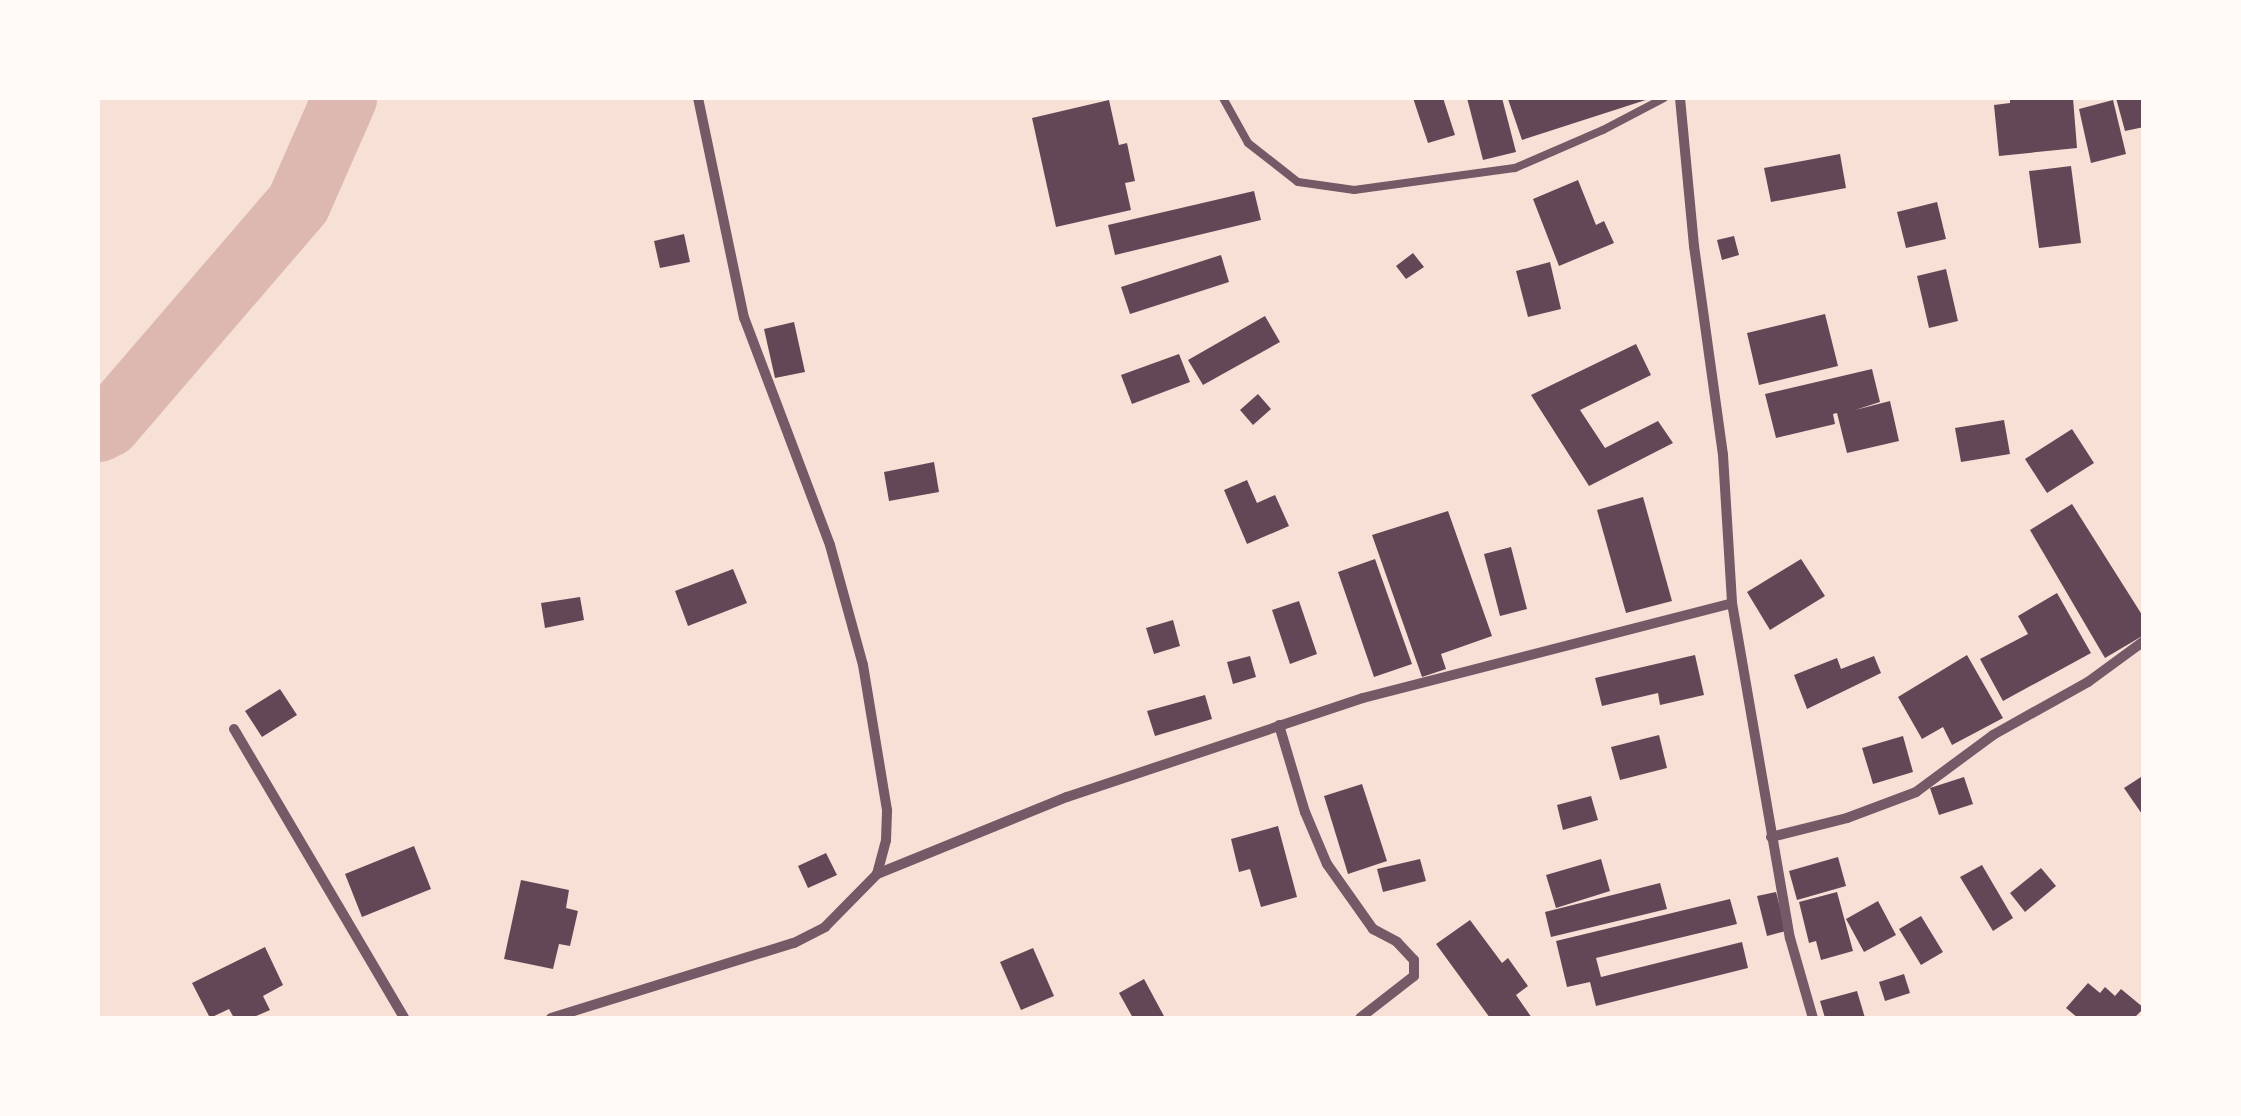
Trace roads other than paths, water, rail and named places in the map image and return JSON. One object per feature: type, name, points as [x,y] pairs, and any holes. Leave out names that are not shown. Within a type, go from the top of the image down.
[{"type":"street","points":[[698,98],[744,318],[830,545],[862,665],[887,810],[886,840],[877,874]]},
{"type":"street","points":[[1680,98],[1694,246],[1724,455],[1732,603],[1790,938],[1812,1018]]},
{"type":"street","points":[[551,1018],[794,943],[825,927],[877,874],[1067,797],[1362,698],[1732,603]]},
{"type":"street","points":[[1771,837],[1848,818],[1916,792],[1993,734],[2088,682],[2144,641]]},
{"type":"street","points":[[1279,725],[1305,812],[1327,864],[1373,929],[1397,942],[1414,960],[1414,976],[1360,1018]]},
{"type":"street","points":[[234,729],[404,1018]]},
{"type":"lane","points":[[1223,98],[1248,143],[1298,182],[1354,190],[1515,168],[1603,130],[1664,98]]},
{"type":"waterway","points":[[98,429],[108,424],[298,203],[344,98]]}]
